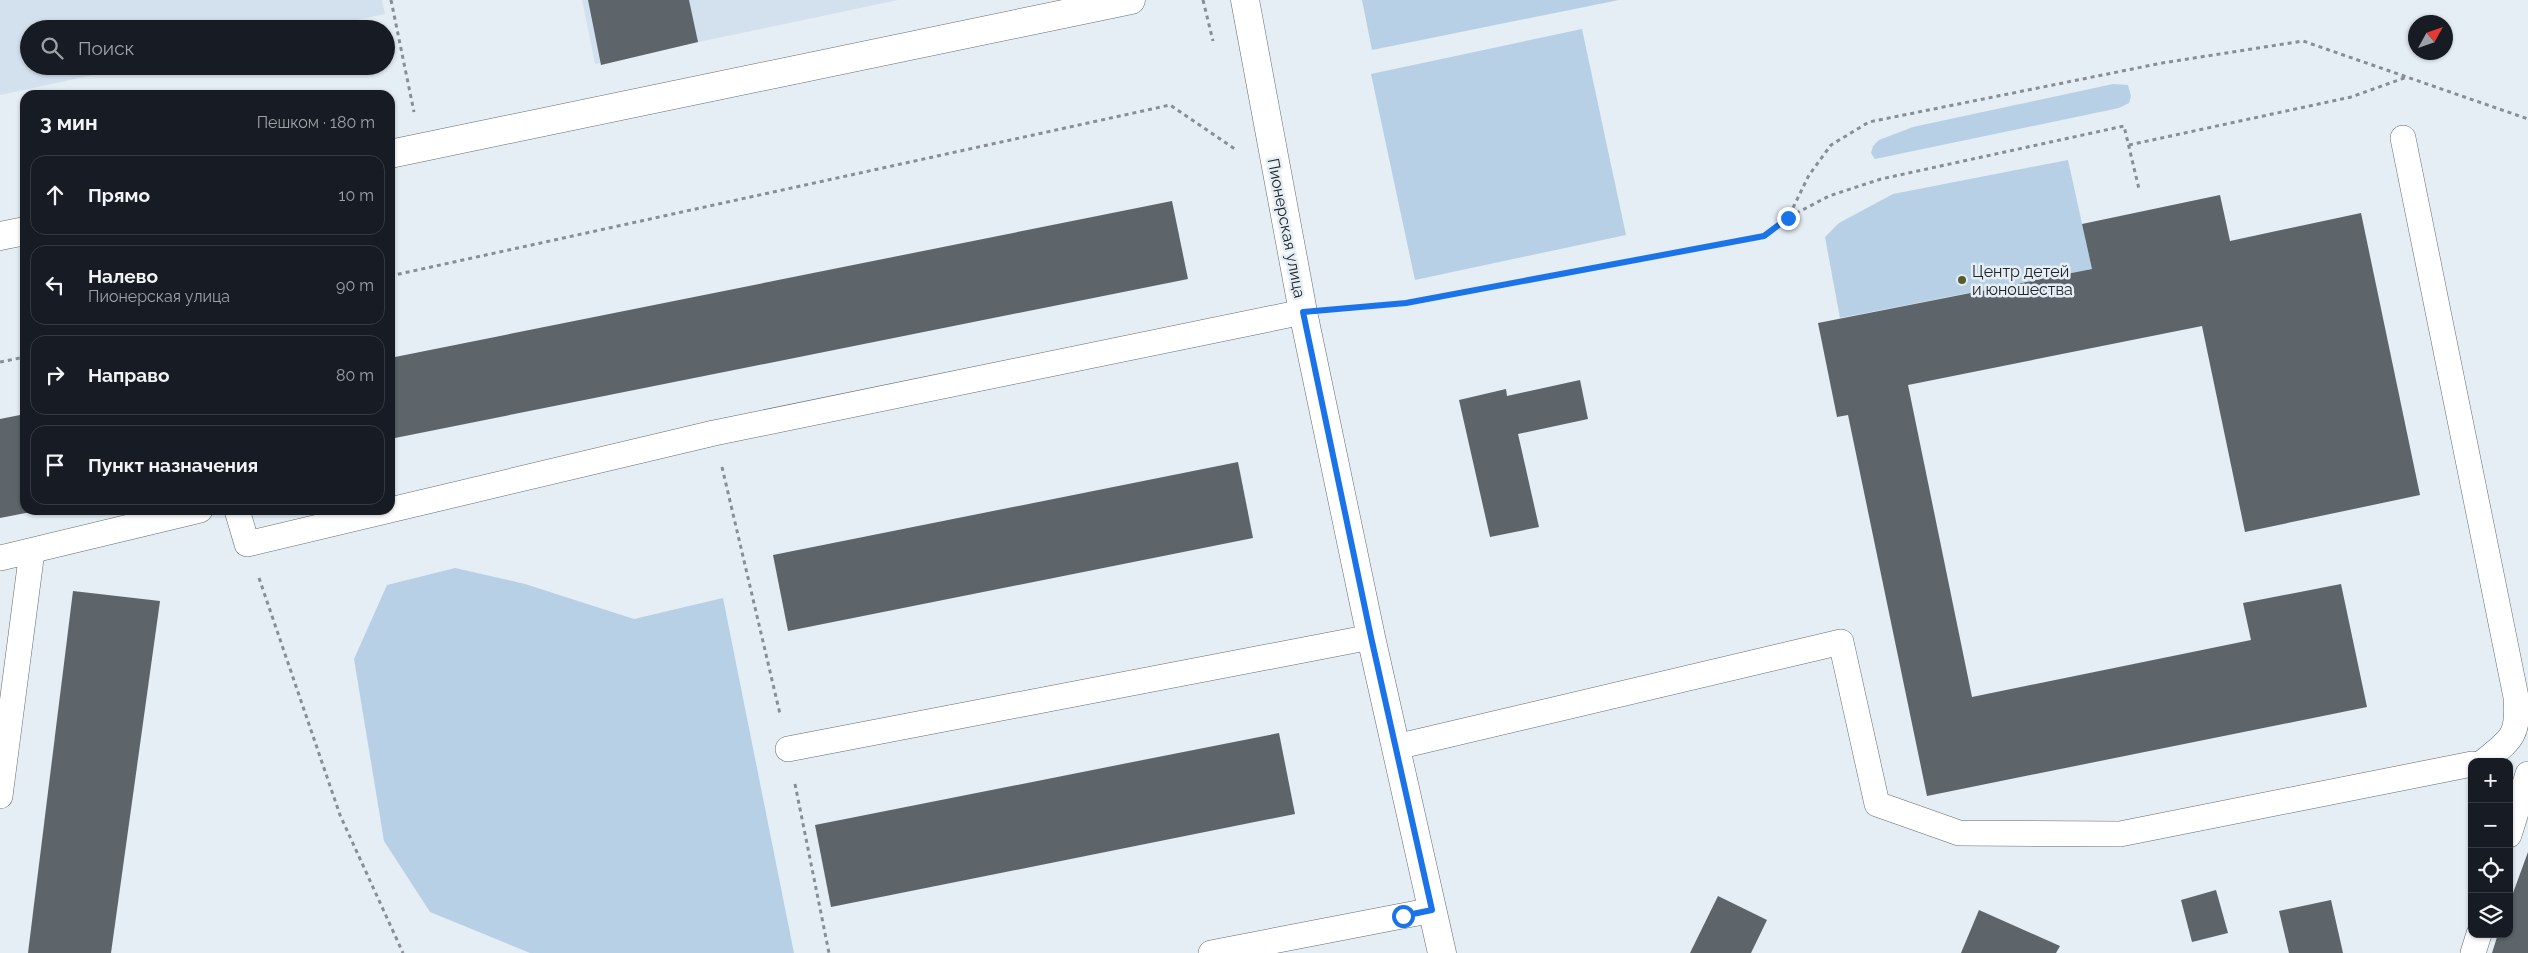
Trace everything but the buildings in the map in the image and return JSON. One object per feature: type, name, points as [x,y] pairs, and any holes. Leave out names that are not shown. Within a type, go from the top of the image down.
[{"type":"street","points":[[395,153],[1130,0]]},
{"type":"street","name":"Пионерская улица","points":[[1245,0],[1303,312],[1371,637],[1442,953]]},
{"type":"street","points":[[0,236],[20,232]]},
{"type":"lane","points":[[2403,138],[2516,697],[2518,721],[2509,741],[2488,758]]},
{"type":"lane","points":[[395,509],[714,433],[1303,312]]},
{"type":"lane","points":[[0,558],[180,515]]},
{"type":"lane","points":[[238,515],[247,544],[369,515]]},
{"type":"lane","points":[[0,796],[32,551]]},
{"type":"lane","points":[[788,749],[1371,637]]},
{"type":"lane","points":[[1396,747],[1841,642],[1877,804],[1959,833],[2120,834],[2468,765]]},
{"type":"lane","points":[[2513,822],[2528,774]]},
{"type":"lane","points":[[1212,953],[1432,910]]},
{"type":"lane","points":[[2473,953],[2478,938]]},
{"type":"path","points":[[391,0],[422,147]]},
{"type":"path","points":[[1203,0],[1214,46]]},
{"type":"path","points":[[1788,218],[1809,175],[1831,145],[1869,122],[2162,62],[2303,41],[2528,119]]},
{"type":"path","points":[[2129,145],[2351,97],[2408,77]]},
{"type":"path","points":[[395,275],[1170,105],[1236,150]]},
{"type":"path","points":[[1303,312],[1406,303],[1764,236],[1788,218],[1829,196],[1881,179],[2124,126],[2139,189]]},
{"type":"path","points":[[0,362],[20,357]]},
{"type":"path","points":[[714,433],[788,749],[829,953]]},
{"type":"path","points":[[247,544],[340,815],[403,953]]},
{"type":"shaded area","points":[[0,0],[382,0],[385,14],[356,20],[20,20],[20,75],[93,75],[0,95]]},
{"type":"shaded area","points":[[582,0],[898,0],[595,64]]},
{"type":"shaded area","points":[[1362,0],[1619,0],[1372,50]]},
{"type":"shaded area","points":[[1582,29],[1626,235],[1415,280],[1371,74]]},
{"type":"shaded area","points":[[2113,84],[2128,85],[2131,96],[2129,103],[2119,108],[1875,159],[1871,153],[1873,146],[1879,140],[1913,127]]},
{"type":"shaded area","points":[[2068,160],[2092,269],[1840,318],[1825,237],[1839,223],[1893,194]]},
{"type":"shaded area","points":[[455,568],[525,584],[634,619],[723,598],[794,953],[530,953],[430,912],[384,841],[354,659],[387,585]]},
{"type":"place","name":"Центр детей и юношества","points":[[1962,280]]},
{"type":"route","points":[[1403,916],[1432,910],[1371,637],[1303,312],[1406,303],[1764,236],[1788,218]]}]
